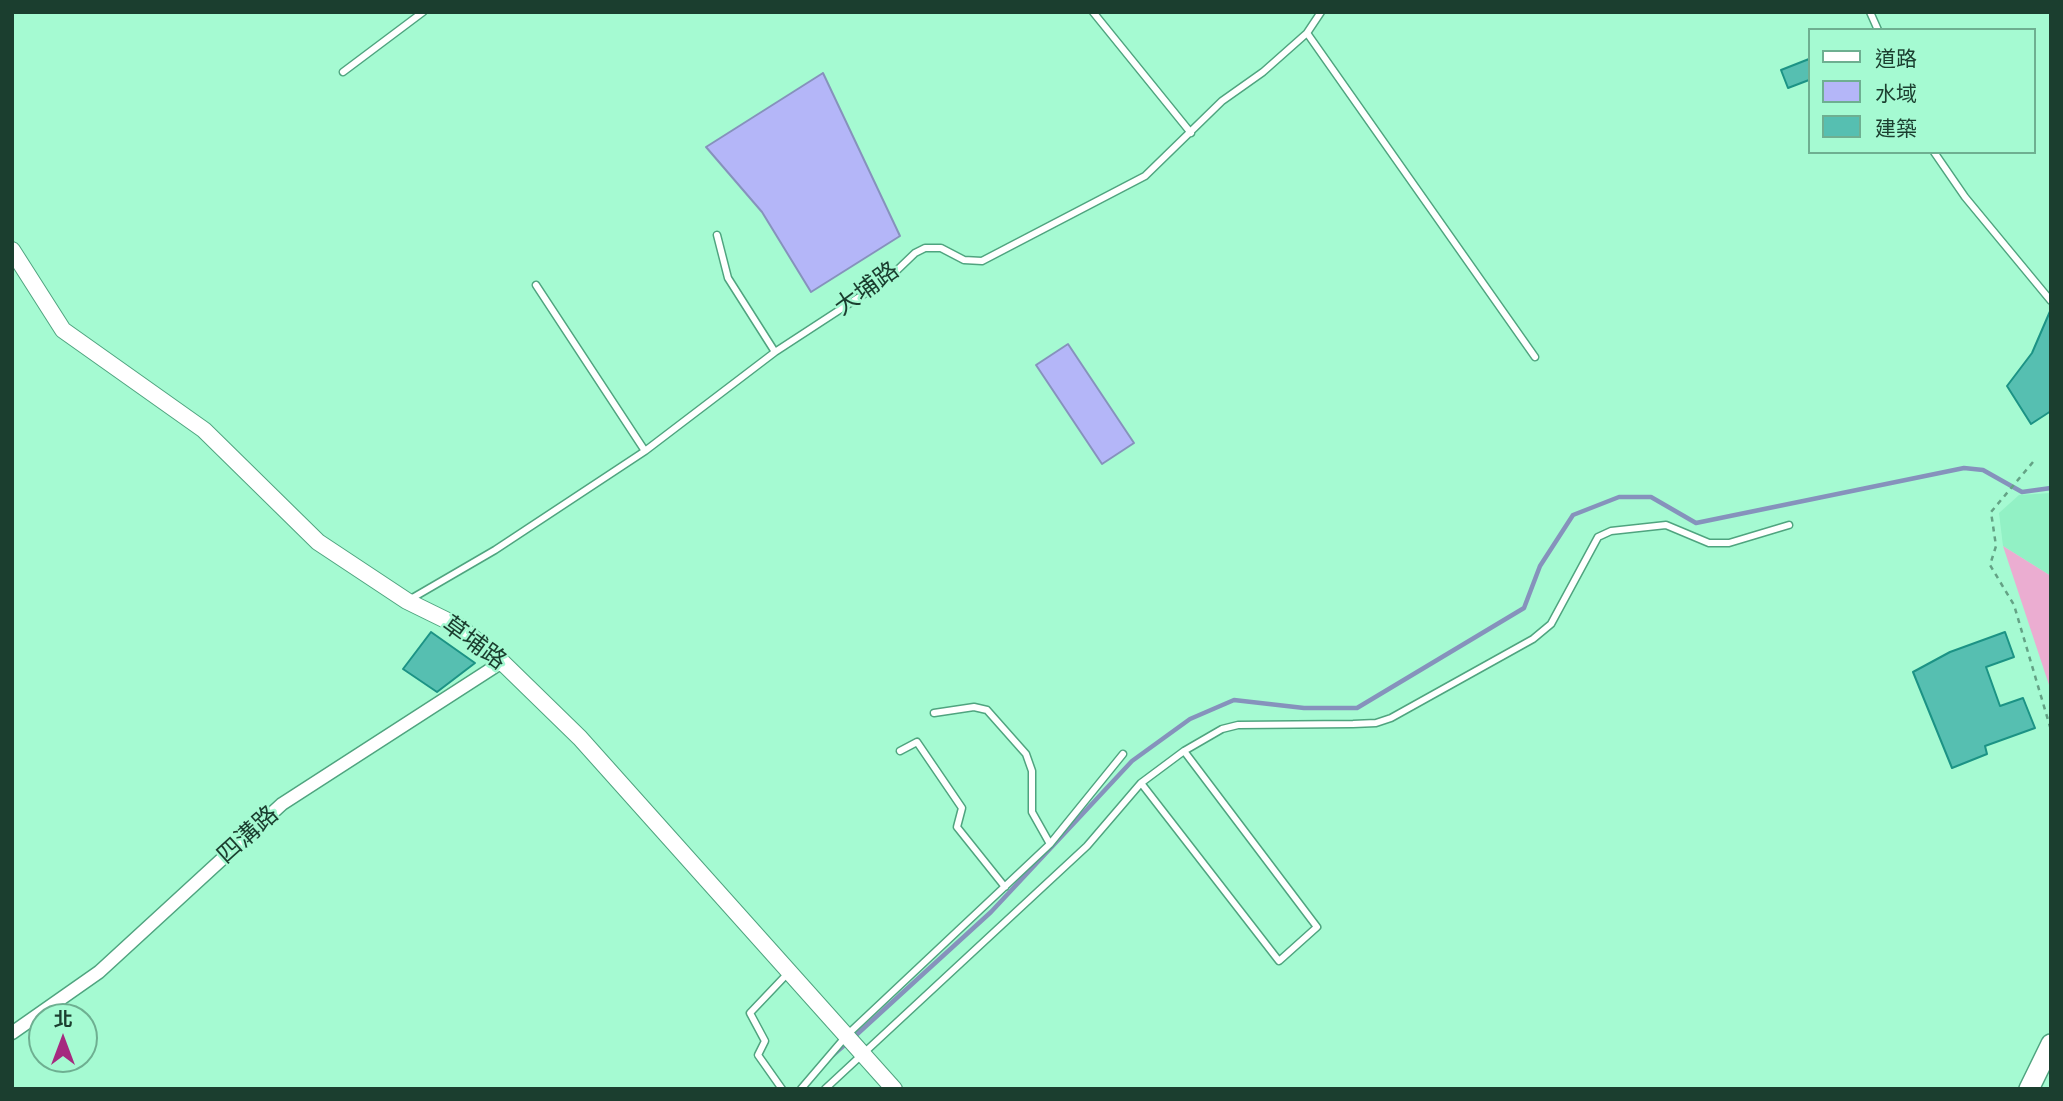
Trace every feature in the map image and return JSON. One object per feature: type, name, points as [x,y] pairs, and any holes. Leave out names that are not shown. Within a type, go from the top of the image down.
[{"type":"main road","points":[[2029,1089],[2051,1044]]},
{"type":"street","name":"草埔路","points":[[12,250],[63,330],[204,430],[318,542],[407,601],[460,628],[502,662],[580,738],[866,1054],[894,1089]]},
{"type":"street","name":"四溝路","points":[[12,1033],[99,972],[282,804],[502,662]]},
{"type":"lane","points":[[343,72],[423,12]]},
{"type":"lane","points":[[1093,12],[1191,133]]},
{"type":"lane","name":"大埔路","points":[[407,601],[495,550],[563,502],[645,451],[775,352],[890,277],[915,253],[925,248],[941,248],[964,260],[982,261],[1145,176],[1222,101],[1263,72],[1307,33],[1321,12]]},
{"type":"lane","points":[[1870,12],[1877,28]]},
{"type":"lane","points":[[1307,33],[1535,358]]},
{"type":"lane","points":[[1935,154],[1965,197],[2051,301]]},
{"type":"lane","points":[[717,235],[728,278],[775,352]]},
{"type":"lane","points":[[536,285],[645,451]]},
{"type":"lane","points":[[825,1089],[866,1054],[1087,846],[1141,783],[1184,751],[1223,729],[1238,725],[1376,723],[1391,718],[1533,639],[1551,624],[1598,537],[1611,530],[1666,525],[1709,543],[1729,543],[1789,525]]},
{"type":"lane","points":[[934,713],[974,707],[987,710],[1026,754],[1032,771],[1032,812],[1050,844]]},
{"type":"lane","points":[[900,751],[918,742],[962,808],[957,827],[1005,887]]},
{"type":"lane","points":[[1141,783],[1279,961],[1317,927],[1184,751]]},
{"type":"lane","points":[[801,1089],[848,1034],[1050,844],[1123,754]]},
{"type":"lane","points":[[782,1089],[758,1055],[765,1041],[750,1013],[790,971]]},
{"type":"path","points":[[2033,462],[1991,512],[1996,546],[1990,565],[2014,605],[2051,730]]},
{"type":"shaded area","points":[[2051,493],[2051,576],[2003,546],[1999,513],[2019,495]]},
{"type":"shaded area","points":[[2003,546],[2051,576],[2051,691]]},
{"type":"water","points":[[823,73],[900,236],[811,292],[762,212],[706,147]]},
{"type":"water","points":[[1068,344],[1134,443],[1102,464],[1036,365]]},
{"type":"building","points":[[1808,59],[1808,80],[1788,88],[1781,70]]},
{"type":"building","points":[[2051,309],[2051,411],[2031,424],[2007,386],[2032,353]]},
{"type":"building","points":[[431,632],[475,663],[437,692],[403,669]]},
{"type":"building","points":[[2005,632],[2014,657],[1986,667],[2000,706],[2023,698],[2035,728],[1985,746],[1987,754],[1952,768],[1913,672],[1950,652]]},
{"type":"waterway","points":[[854,1037],[991,912],[1132,761],[1190,719],[1234,700],[1304,708],[1357,708],[1524,608],[1540,566],[1573,515],[1619,497],[1651,497],[1696,523],[1964,468],[1983,470],[2022,492],[2051,488]]},
{"type":"waterway","points":[[833,1055],[848,1042]]}]
